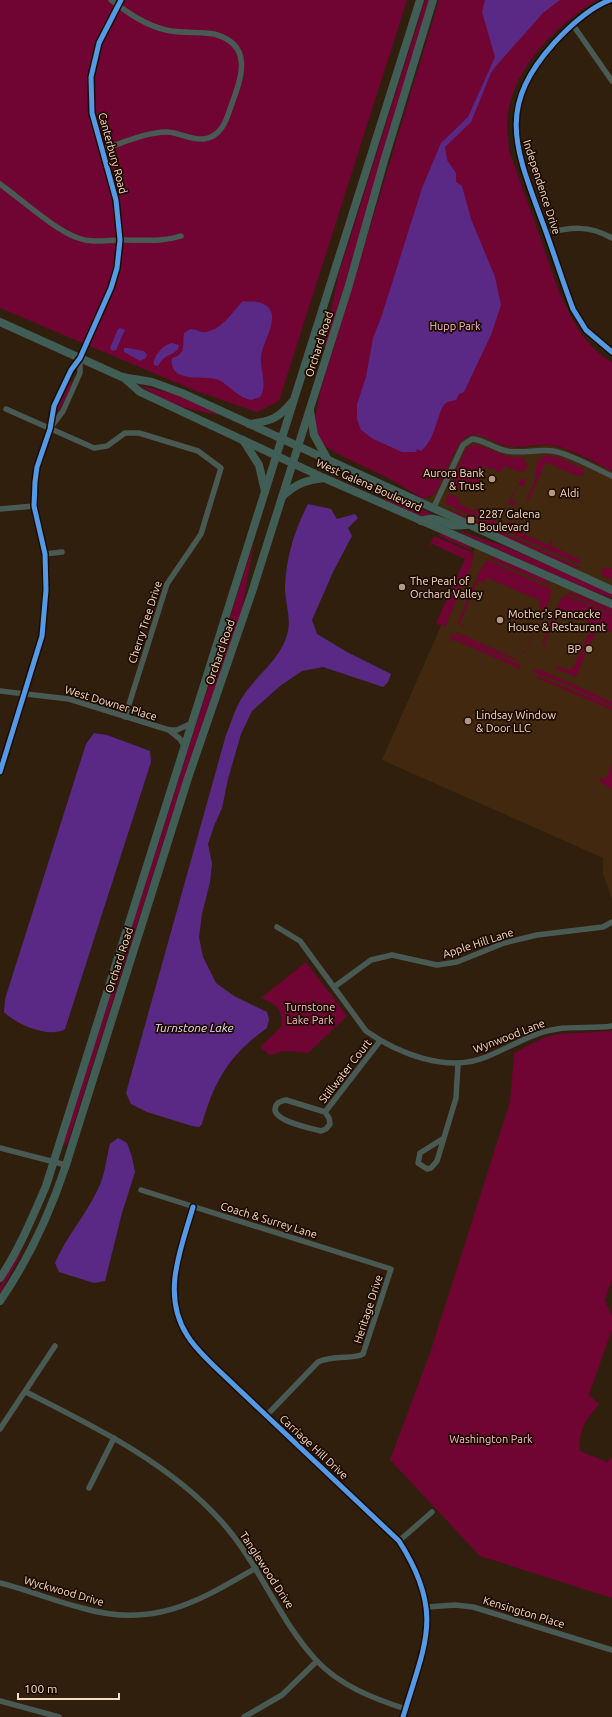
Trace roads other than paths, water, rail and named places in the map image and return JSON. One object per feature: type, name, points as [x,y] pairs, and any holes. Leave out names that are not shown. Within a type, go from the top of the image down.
[{"type":"main road","name":"Orchard Road","points":[[0,1278],[9,1264],[30,1222],[46,1186],[420,0]]},
{"type":"main road","name":"Orchard Road","points":[[0,1301],[34,1243],[57,1192],[66,1165],[188,778],[253,589],[349,285],[384,161],[433,0]]},
{"type":"main road","name":"West Galena Boulevard","points":[[0,322],[122,377],[152,382],[248,424],[612,590]]},
{"type":"main road","name":"West Galena Boulevard","points":[[122,377],[140,392],[324,478],[612,604]]},
{"type":"main road","points":[[248,424],[271,421],[277,417],[295,398]]},
{"type":"main road","points":[[310,407],[314,435],[329,462]]},
{"type":"main road","points":[[243,439],[259,465],[265,493]]},
{"type":"main road","points":[[281,497],[292,487],[302,481],[324,478]]},
{"type":"main road","points":[[421,521],[428,518],[434,518],[453,525],[468,525]]},
{"type":"street","points":[[101,150],[154,134],[168,132],[204,139],[219,133],[226,121],[241,79],[243,64],[235,45],[215,34],[168,31],[148,25],[119,2],[111,0]]},
{"type":"street","name":"Independence Drive","points":[[610,0],[591,10],[545,52],[527,79],[518,102],[516,116],[516,138],[518,151],[576,314],[586,330],[612,352]]},
{"type":"street","name":"Canterbury Road","points":[[80,358],[111,288],[117,268],[120,240],[116,200],[92,113],[91,77],[99,43],[119,2]]},
{"type":"street","points":[[573,25],[612,81]]},
{"type":"street","points":[[0,184],[62,230],[78,239],[96,241],[165,241],[181,236]]},
{"type":"street","points":[[547,233],[568,227],[578,227],[591,229],[612,238]]},
{"type":"street","points":[[0,772],[42,636],[46,590],[45,554],[34,506],[37,467],[50,429],[54,406],[71,370],[80,358]]},
{"type":"street","points":[[50,429],[63,411],[80,373],[80,358]]},
{"type":"street","name":"Cherry Tree Drive","points":[[6,409],[94,448],[107,446],[125,433],[139,433],[198,451],[221,468],[201,534],[167,584],[125,717]]},
{"type":"street","points":[[433,509],[463,445],[472,439],[483,440],[505,451],[517,453],[545,450],[558,452],[612,476]]},
{"type":"street","points":[[0,508],[34,506]]},
{"type":"street","points":[[45,554],[62,552]]},
{"type":"street","name":"West Downer Place","points":[[0,691],[69,699],[169,730],[177,730],[192,723]]},
{"type":"street","name":"West Downer Place","points":[[169,730],[180,739],[185,747]]},
{"type":"street","name":"Apple Hill Lane","points":[[334,987],[371,960],[392,955],[437,966],[457,962],[510,942],[537,935],[603,927],[612,922]]},
{"type":"street","name":"Wynwood Lane","points":[[277,926],[300,941],[366,1031],[380,1042],[422,1059],[458,1064],[484,1058],[530,1038],[557,1029],[612,1026]]},
{"type":"street","name":"Stillwater Court","points":[[325,1112],[380,1042]]},
{"type":"street","points":[[444,1138],[424,1149],[420,1153],[418,1163],[422,1168],[427,1169],[435,1166],[444,1138],[456,1098],[458,1064]]},
{"type":"street","name":"Stillwater Court","points":[[286,1100],[325,1112],[329,1118],[330,1124],[326,1129],[321,1131],[283,1120],[277,1116],[275,1111],[276,1105],[280,1101],[286,1100]]},
{"type":"street","points":[[0,1148],[66,1165]]},
{"type":"street","name":"Coach & Surrey Lane","points":[[141,1190],[391,1269]]},
{"type":"street","name":"Carriage Hill Drive","points":[[193,1207],[175,1268],[174,1299],[178,1316],[187,1336],[196,1348],[266,1416],[399,1541],[411,1559],[418,1576],[427,1607],[426,1634],[423,1656],[403,1717]]},
{"type":"street","name":"Heritage Drive","points":[[266,1416],[318,1362],[326,1358],[344,1356],[357,1357],[363,1354],[391,1269]]},
{"type":"street","points":[[0,1429],[26,1392],[55,1346]]},
{"type":"street","name":"Tanglewood Drive","points":[[26,1392],[114,1438],[164,1471],[203,1503],[239,1542],[301,1640],[317,1661],[362,1692],[406,1709]]},
{"type":"street","points":[[89,1488],[114,1438]]},
{"type":"street","points":[[399,1541],[432,1512]]},
{"type":"street","name":"Wyckwood Drive","points":[[0,1583],[92,1611],[114,1615],[137,1615],[187,1605],[203,1598],[256,1568]]},
{"type":"street","name":"Kensington Place","points":[[427,1607],[455,1605],[473,1606],[612,1650]]},
{"type":"street","points":[[244,1717],[282,1695],[317,1661]]},
{"type":"street","points":[[0,1701],[59,1717]]},
{"type":"water","points":[[485,0],[560,0],[543,13],[495,67],[491,73],[471,122],[445,147],[447,160],[456,173],[456,182],[462,186],[471,219],[495,277],[501,305],[491,335],[464,392],[459,394],[456,400],[447,402],[443,406],[430,440],[421,451],[417,449],[416,452],[402,452],[373,439],[361,430],[357,419],[357,404],[366,377],[373,338],[382,315],[422,188],[441,143],[468,117],[495,57],[482,12]]},
{"type":"water","points":[[243,301],[258,302],[267,306],[271,312],[272,319],[271,327],[261,358],[264,383],[262,393],[260,397],[251,400],[242,397],[219,380],[182,375],[176,372],[172,366],[172,358],[180,354],[182,351],[184,333],[190,329],[206,332],[218,327],[227,320]]},
{"type":"water","points":[[121,328],[125,330],[116,350],[112,351],[110,348],[118,329]]},
{"type":"water","points":[[172,343],[179,345],[178,349],[166,357],[158,366],[154,365],[155,358],[159,351]]},
{"type":"water","points":[[124,348],[144,351],[147,355],[146,358],[140,361],[124,352]]},
{"type":"water","name":"Turnstone Lake","points":[[308,504],[331,509],[337,519],[355,514],[358,518],[348,528],[352,536],[333,572],[312,620],[317,634],[347,652],[391,674],[388,682],[383,687],[323,667],[302,671],[280,686],[252,711],[241,734],[228,779],[222,808],[208,844],[212,864],[199,937],[203,957],[216,983],[234,996],[267,1012],[269,1019],[267,1028],[233,1058],[225,1070],[212,1095],[202,1124],[199,1127],[192,1126],[147,1112],[131,1104],[126,1093],[226,735],[240,701],[280,651],[285,641],[289,626],[285,593],[287,566],[295,535]]},
{"type":"water","points":[[94,733],[107,735],[150,751],[151,762],[65,1029],[58,1032],[42,1031],[33,1029],[9,1017],[4,1012],[5,999],[86,744]]},
{"type":"water","points":[[118,1138],[127,1143],[135,1172],[122,1213],[105,1281],[94,1283],[59,1272],[55,1263],[59,1253],[100,1186],[110,1144]]},
{"type":"place","name":"Aurora Bank & Trust","points":[[492,479]]},
{"type":"place","name":"Aldi","points":[[552,493]]},
{"type":"place","name":"2287 Galena Boulevard","points":[[471,520]]},
{"type":"place","name":"The Pearl of Orchard Valley","points":[[402,587]]},
{"type":"place","name":"Mother's Pancacke House & Restaurant","points":[[500,620]]},
{"type":"place","name":"BP","points":[[589,649]]},
{"type":"place","name":"Lindsay Window & Door LLC","points":[[468,721]]},
{"type":"park label","name":"Hupp Park","points":[[455,326]]},
{"type":"park label","name":"Turnstone Lake Park","points":[[310,1013]]},
{"type":"park label","name":"Washington Park","points":[[491,1439]]}]
